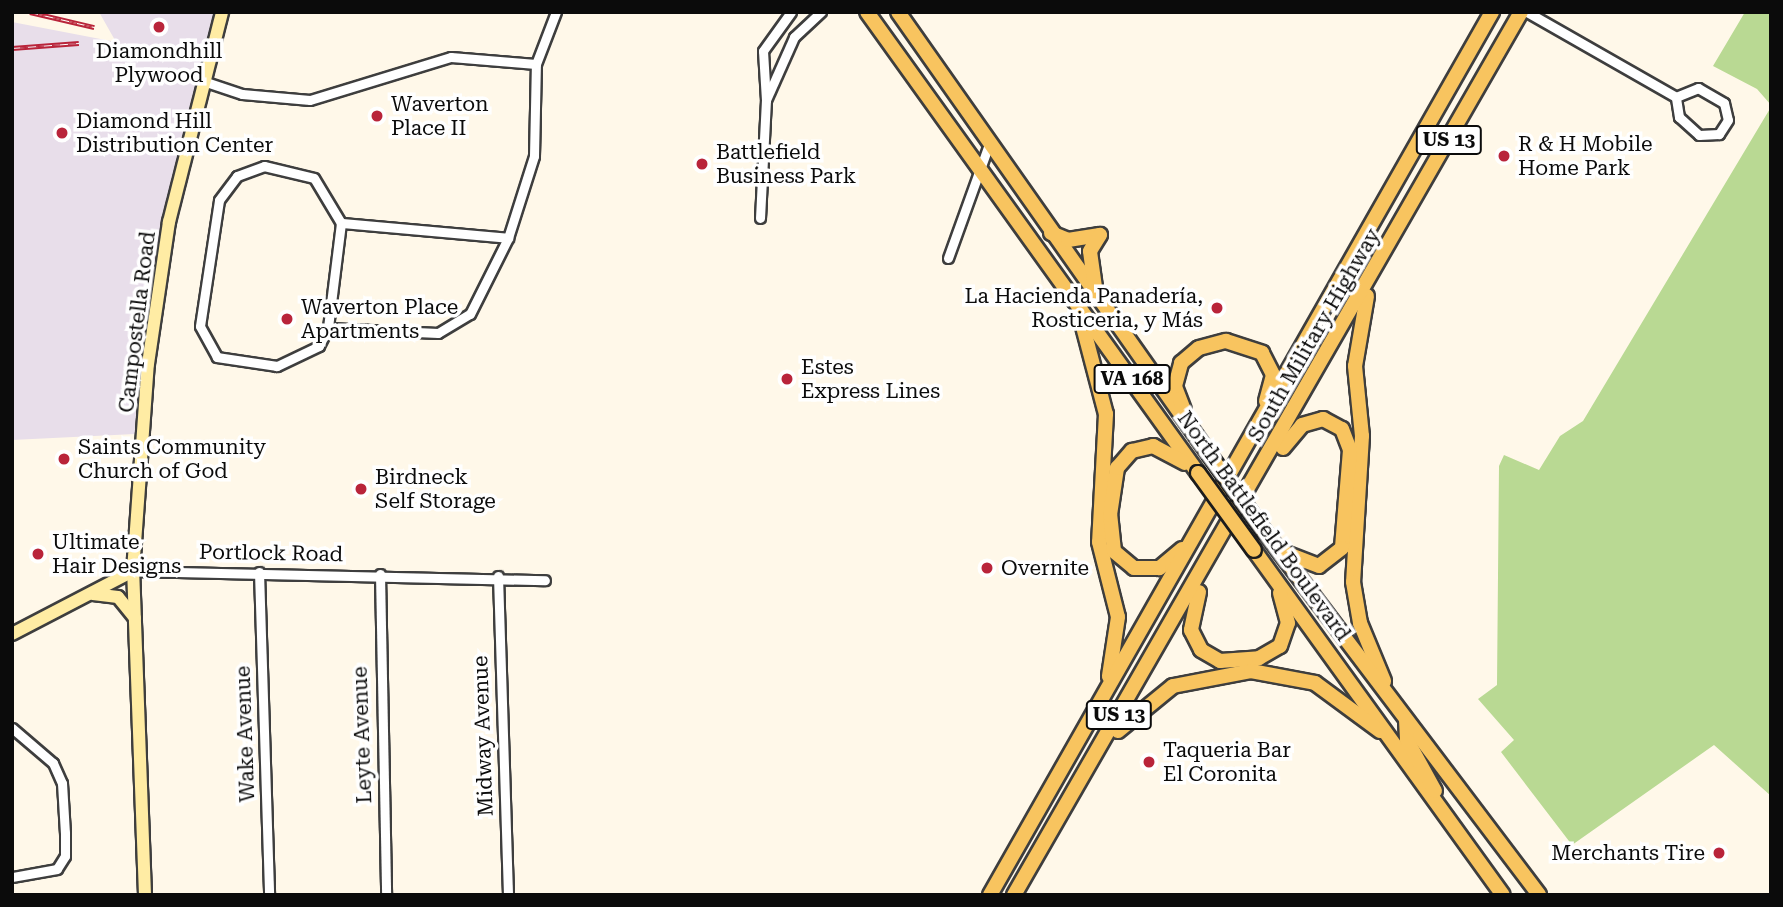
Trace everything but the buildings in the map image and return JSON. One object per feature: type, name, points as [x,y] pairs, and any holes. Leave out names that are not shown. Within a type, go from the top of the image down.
[{"type":"main road","name":"Campostella Road","points":[[145,895],[133,571],[157,293],[203,81],[222,12]]},
{"type":"main road","name":"North Battlefield Boulevard","points":[[867,12],[1270,573],[1403,752],[1503,895]]},
{"type":"main road","name":"North Battlefield Boulevard","points":[[898,12],[1050,232],[1264,531],[1396,707]]},
{"type":"main road","name":"South Military Highway","points":[[990,895],[1237,466],[1492,12]]},
{"type":"main road","name":"South Military Highway","points":[[1014,895],[1252,488],[1521,12]]},
{"type":"main road","points":[[1050,232],[1068,240],[1100,235],[1088,266],[1104,307]]},
{"type":"main road","points":[[1376,268],[1355,366],[1362,436],[1353,582],[1366,642],[1396,707]]},
{"type":"main road","points":[[1065,286],[1097,361],[1106,414],[1099,542],[1118,617],[1105,693]]},
{"type":"main road","points":[[1209,454],[1178,398],[1176,374],[1199,348],[1226,341],[1252,345],[1270,363],[1272,383],[1237,466]]},
{"type":"main road","points":[[1252,488],[1301,425],[1323,419],[1348,439],[1344,539],[1336,556],[1319,566],[1297,562],[1264,531]]},
{"type":"main road","points":[[1198,473],[1164,448],[1132,451],[1117,468],[1110,540],[1133,568],[1159,568],[1209,514]]},
{"type":"main road","points":[[1224,536],[1191,618],[1195,640],[1210,657],[1259,658],[1280,646],[1288,623],[1270,573]]},
{"type":"main road","name":"Portlock Road","points":[[12,634],[133,571]]},
{"type":"main road","points":[[89,594],[115,596],[135,618]]},
{"type":"main road","points":[[1080,783],[1150,699],[1191,678],[1229,672],[1273,673],[1315,683],[1403,752]]},
{"type":"main road","name":"VA 168","points":[[1396,707],[1539,895]]},
{"type":"main road","points":[[1406,720],[1407,740],[1429,771],[1440,806]]},
{"type":"street","points":[[328,328],[450,330],[470,314],[508,238],[534,156],[536,64],[556,12]]},
{"type":"street","points":[[760,218],[766,100],[763,51],[791,12]]},
{"type":"street","points":[[766,100],[789,46],[821,12]]},
{"type":"street","points":[[1527,12],[1676,97],[1684,125],[1699,135],[1726,127],[1720,97],[1698,88],[1676,97]]},
{"type":"street","points":[[203,81],[242,94],[310,100],[452,57],[536,64]]},
{"type":"street","points":[[948,258],[989,144]]},
{"type":"street","points":[[249,169],[303,171],[322,186],[341,223],[328,328],[319,346],[288,364],[229,361],[202,338],[203,291],[219,200],[249,169]]},
{"type":"street","points":[[341,223],[508,238]]},
{"type":"street","name":"Portlock Road","points":[[133,571],[498,576],[545,580]]},
{"type":"street","name":"Wake Avenue","points":[[259,572],[269,895]]},
{"type":"street","name":"Leyte Avenue","points":[[380,574],[386,895]]},
{"type":"street","name":"Midway Avenue","points":[[498,576],[508,895]]},
{"type":"street","points":[[12,728],[53,763],[62,783],[65,833],[65,856],[57,870],[12,877]]},
{"type":"shaded area","points":[[99,12],[216,12],[183,159],[135,434],[12,440],[12,22],[116,42]]},
{"type":"green space","points":[[1745,12],[1771,12],[1771,105],[1757,89],[1713,66]]},
{"type":"green space","points":[[1771,107],[1771,796],[1714,745],[1572,845],[1501,752],[1514,740],[1478,699],[1497,685],[1499,466],[1504,455],[1539,470],[1560,436],[1583,421]]},
{"type":"railway","points":[[30,12],[94,27]]},
{"type":"railway","points":[[12,48],[79,43]]},
{"type":"place","name":"Diamondhill Plywood","points":[[159,27]]},
{"type":"place","name":"Waverton Place II","points":[[377,116]]},
{"type":"place","name":"Diamond Hill Distribution Center","points":[[62,133]]},
{"type":"place","name":"R & H Mobile Home Park","points":[[1504,156]]},
{"type":"place","name":"Battlefield Business Park","points":[[702,164]]},
{"type":"place","name":"La Hacienda Panadería, Rosticeria, y Más","points":[[1217,308]]},
{"type":"place","name":"Waverton Place Apartments","points":[[287,319]]},
{"type":"place","name":"Estes Express Lines","points":[[787,379]]},
{"type":"place","name":"Saints Community Church of God","points":[[64,459]]},
{"type":"place","name":"Birdneck Self Storage","points":[[361,489]]},
{"type":"place","name":"Ultimate Hair Designs","points":[[38,554]]},
{"type":"place","name":"Overnite","points":[[987,568]]},
{"type":"place","name":"Taqueria Bar El Coronita","points":[[1149,762]]},
{"type":"place","name":"Merchants Tire","points":[[1719,853]]}]
